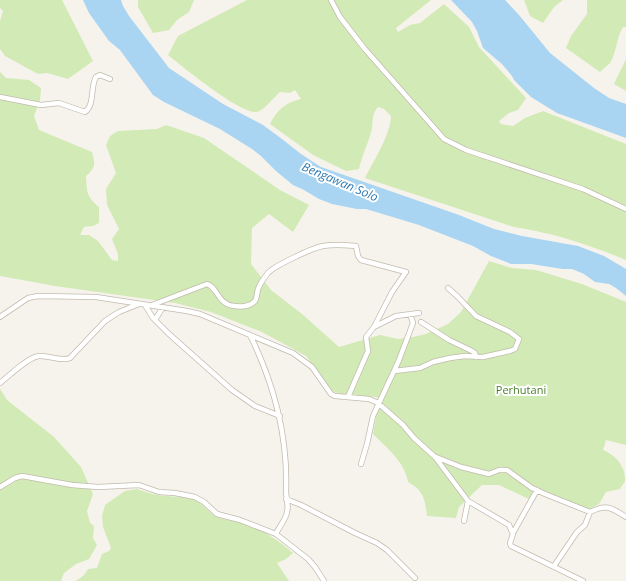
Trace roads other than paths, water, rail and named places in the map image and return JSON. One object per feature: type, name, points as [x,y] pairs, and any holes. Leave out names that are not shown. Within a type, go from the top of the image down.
[{"type":"street","points":[[331,0],[340,17],[364,48],[444,139],[466,150],[583,190],[626,209]]},
{"type":"street","points":[[0,97],[41,105],[59,103],[85,112],[90,105],[93,84],[96,76],[100,75],[110,79]]},
{"type":"street","points":[[148,305],[207,284],[211,286],[224,303],[231,306],[244,306],[255,300],[264,277],[276,267],[320,247],[356,246],[362,261],[406,272],[392,292],[374,327],[366,337],[368,351],[348,397]]},
{"type":"street","points":[[394,371],[420,368],[433,362],[450,358],[465,356],[483,357],[513,351],[518,344],[519,339],[510,332],[476,316],[448,288]]},
{"type":"street","points":[[0,317],[34,296],[91,297],[119,300],[200,314],[293,353],[312,367],[331,394],[369,399],[378,402],[435,457],[468,501],[509,525],[513,533]]},
{"type":"street","points":[[0,383],[37,356],[65,360],[70,358],[105,322],[119,312],[139,304]]},
{"type":"street","points":[[148,305],[155,320],[186,350],[232,390],[256,406],[280,416]]},
{"type":"street","points":[[155,320],[163,307]]},
{"type":"street","points":[[374,327],[390,318],[419,313]]},
{"type":"street","points":[[361,464],[378,402],[399,360],[412,324],[410,314]]},
{"type":"street","points":[[421,322],[449,340],[472,351],[476,357]]},
{"type":"street","points":[[250,335],[271,386],[280,416],[287,471],[286,499],[288,508],[287,515],[276,534]]},
{"type":"street","points":[[435,457],[461,467],[489,474],[499,470],[507,470],[537,490],[590,512],[604,506],[626,517]]},
{"type":"street","points":[[0,487],[14,478],[22,476],[52,480],[69,485],[98,487],[138,485],[158,492],[175,493],[195,497],[204,502],[217,514],[240,520],[276,534],[308,559],[324,581]]},
{"type":"street","points":[[537,490],[513,533],[510,543],[511,546],[583,581]]},
{"type":"street","points":[[286,499],[377,543],[387,550],[415,578]]},
{"type":"street","points":[[464,521],[468,501]]},
{"type":"street","points":[[554,566],[577,532],[585,525],[590,512]]},
{"type":"water","name":"Bengawan Solo","points":[[83,0],[121,0],[129,16],[169,68],[223,104],[263,125],[301,154],[321,167],[459,215],[494,229],[522,236],[578,246],[604,256],[626,269],[626,296],[609,284],[595,282],[584,274],[572,269],[531,264],[511,264],[491,256],[473,246],[419,225],[366,209],[357,209],[332,204],[293,185],[252,149],[220,129],[164,102],[153,95],[120,50],[109,41],[89,13]]},
{"type":"water","points":[[451,0],[505,0],[550,53],[594,88],[609,98],[626,104],[626,138],[557,113],[531,97],[514,80],[502,64],[483,48],[472,22]]},
{"type":"park label","name":"Perhutani","points":[[521,390]]}]
